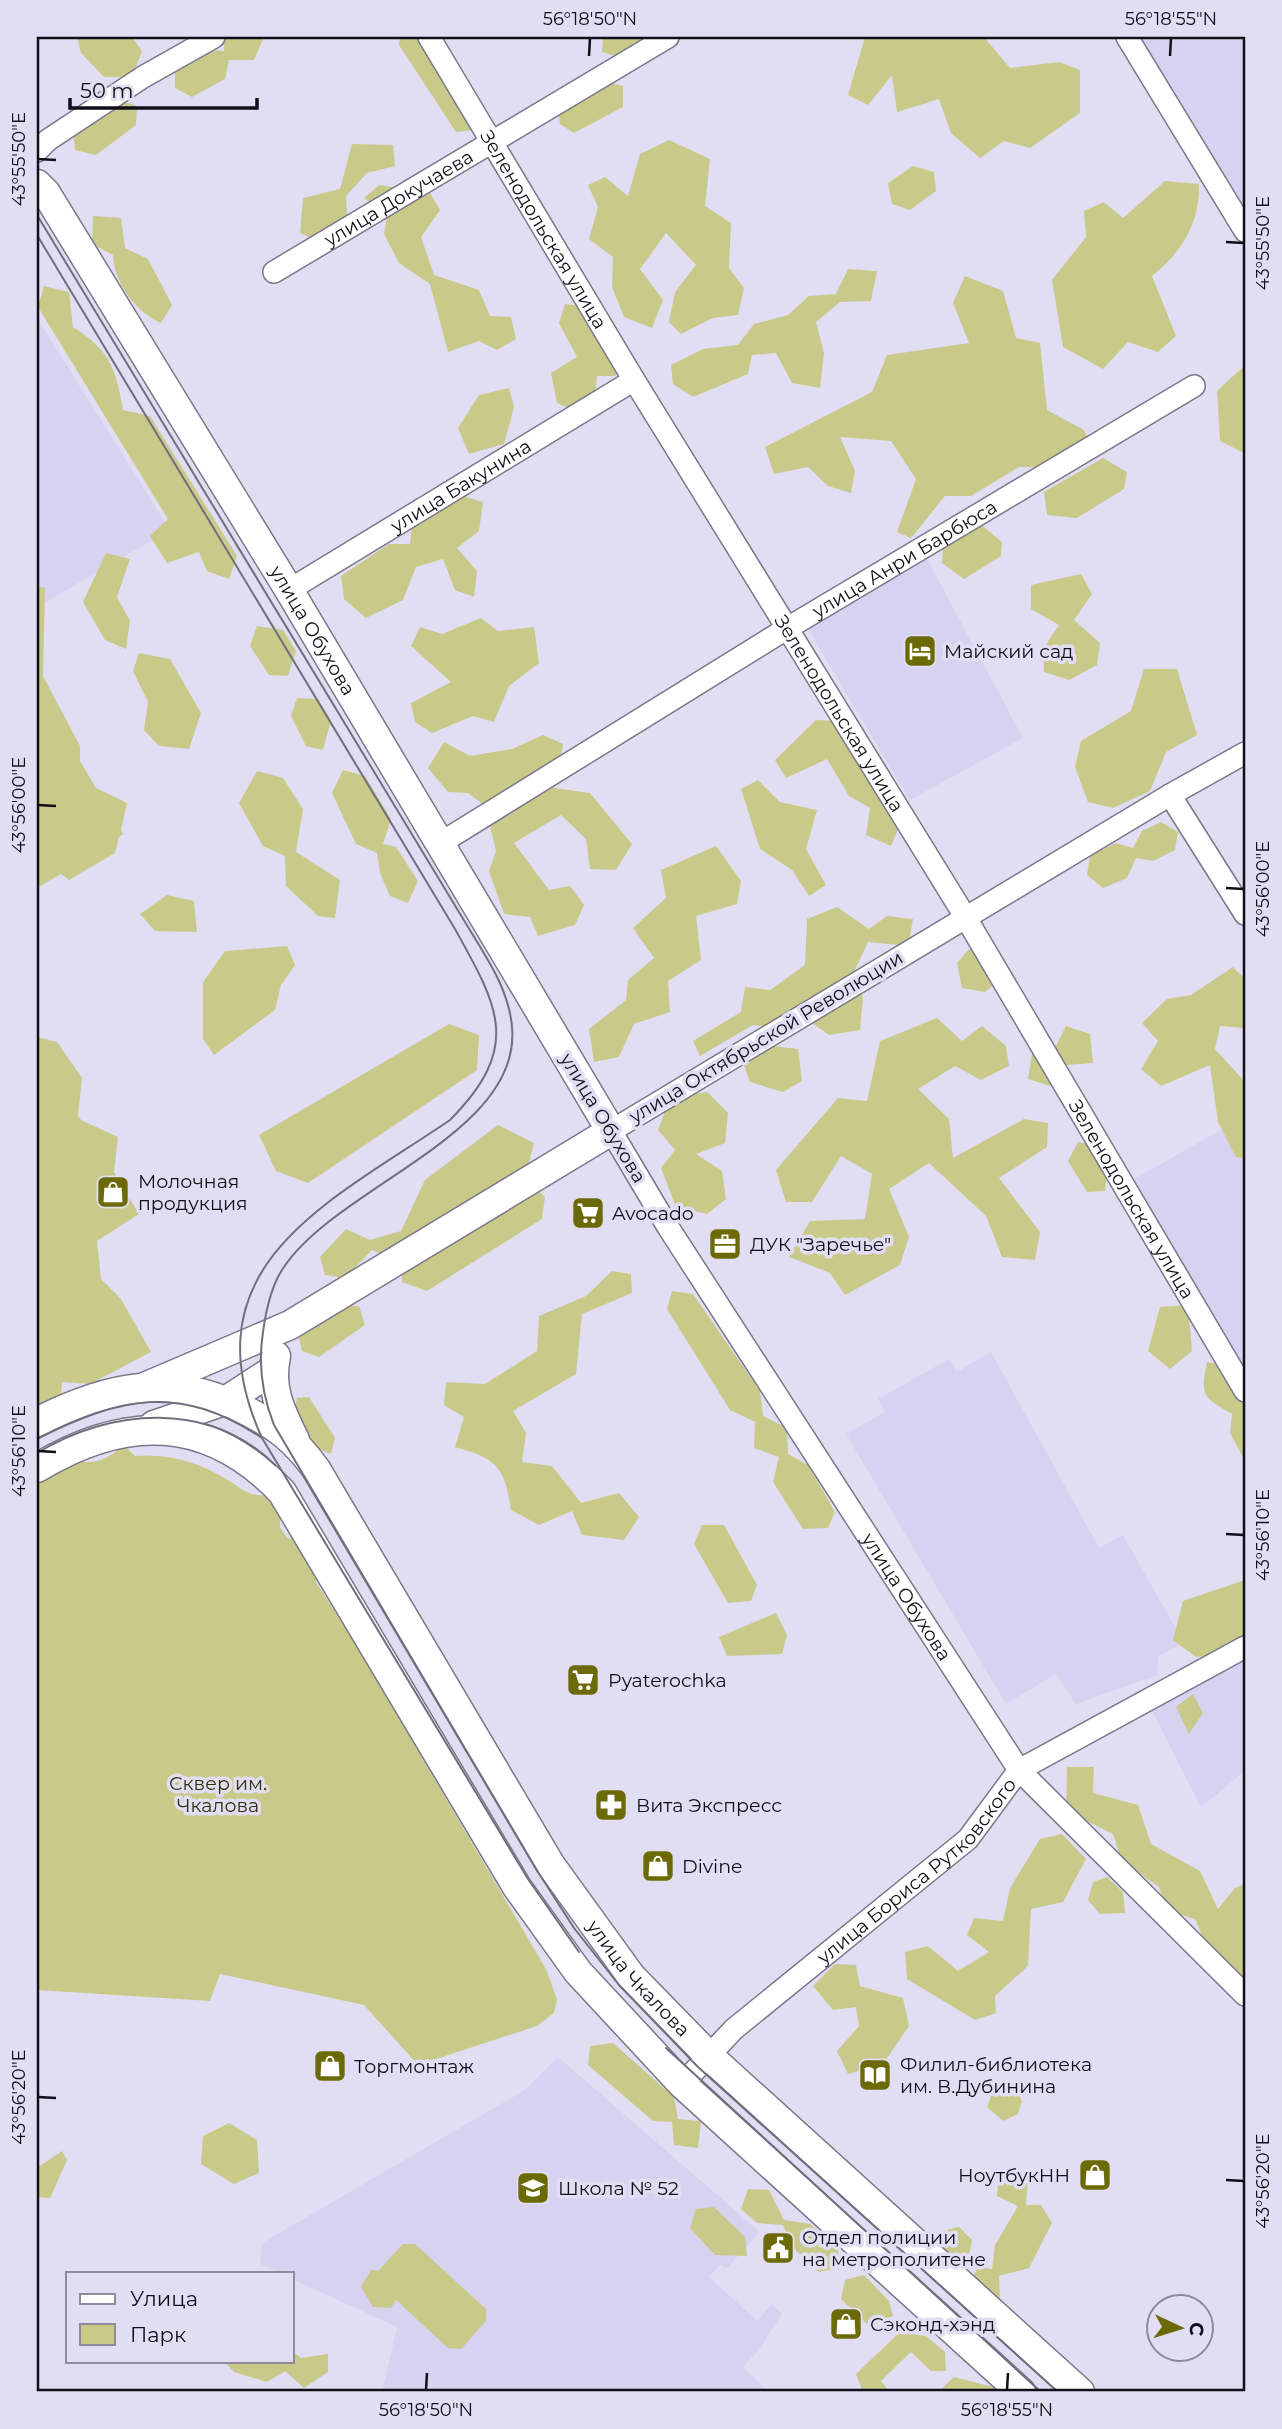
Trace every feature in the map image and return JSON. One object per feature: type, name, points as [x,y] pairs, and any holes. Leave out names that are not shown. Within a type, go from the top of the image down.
[{"type":"main road","name":"улица Обухова","points":[[37,184],[46,193],[289,590],[611,1130]]},
{"type":"main road","name":"улица Октябрьской Революции","points":[[147,1386],[290,1325],[611,1130]]},
{"type":"main road","points":[[290,1325],[277,1351],[272,1386],[297,1443]]},
{"type":"main road","points":[[142,1430],[190,1433],[229,1448],[228,1352]]},
{"type":"main road","points":[[37,1468],[91,1442],[142,1430],[227,1400],[273,1370]]},
{"type":"main road","points":[[37,1422],[76,1402],[111,1391],[147,1386],[188,1388],[227,1400],[274,1425],[297,1443]]},
{"type":"main road","name":"улица Чкалова","points":[[297,1443],[316,1469],[511,1799],[587,1919],[631,1976],[709,2056],[1080,2392]]},
{"type":"main road","name":"улица Чкалова","points":[[229,1448],[262,1472],[282,1492],[517,1886],[600,1999],[682,2084],[1021,2392]]},
{"type":"street","points":[[37,151],[48,139],[143,77],[214,37]]},
{"type":"street","name":"Зеленодольская улица","points":[[429,37],[634,380],[966,918],[1245,1391]]},
{"type":"street","name":"улица Докучаева","points":[[274,272],[668,37]]},
{"type":"street","points":[[1127,37],[1245,231]]},
{"type":"street","name":"улица Бакунина","points":[[289,590],[634,380]]},
{"type":"street","name":"улица Анри Барбюса","points":[[439,844],[786,629],[1194,386]]},
{"type":"street","name":"улица Октябрьской Революции","points":[[611,1130],[1170,795],[1245,754]]},
{"type":"street","points":[[1170,795],[1245,914]]},
{"type":"street","name":"улица Обухова","points":[[611,1130],[668,1227],[1019,1770],[1245,1995]]},
{"type":"street","name":"улица Бориса Рутковского","points":[[682,2084],[734,2029],[968,1839],[1019,1770],[1245,1647]]},
{"type":"shaded area","points":[[1135,37],[1245,37],[1245,220]]},
{"type":"shaded area","points":[[37,318],[170,530],[37,607]]},
{"type":"shaded area","points":[[926,557],[1023,738],[910,800],[806,626]]},
{"type":"shaded area","points":[[1224,1128],[1245,1159],[1245,1373],[1131,1181]]},
{"type":"shaded area","points":[[991,1352],[1099,1548],[1123,1535],[1184,1643],[1158,1656],[1157,1675],[1076,1704],[1056,1674],[1006,1704],[846,1434],[885,1412],[878,1399],[949,1359],[957,1372]]},
{"type":"shaded area","points":[[1245,1657],[1245,1775],[1240,1775],[1201,1807],[1152,1711]]},
{"type":"shaded area","name":"Школа № 52","points":[[558,2057],[760,2232],[726,2269],[721,2264],[709,2277],[757,2321],[772,2304],[782,2314],[758,2351],[743,2367],[769,2392],[382,2392],[397,2327],[294,2280],[294,2272],[279,2272],[260,2264],[262,2243],[525,2090]]},
{"type":"green space","points":[[77,37],[132,37],[142,51],[132,77],[104,77],[81,53]]},
{"type":"green space","points":[[224,37],[264,37],[254,60],[229,60],[225,79],[192,97],[175,88],[175,69],[205,50],[224,51]]},
{"type":"green space","points":[[400,37],[424,37],[475,130],[456,132],[399,45]]},
{"type":"green space","points":[[603,37],[648,37],[619,57],[602,52]]},
{"type":"green space","points":[[865,37],[984,37],[1010,68],[1059,62],[1080,70],[1080,113],[1030,148],[1004,141],[980,158],[951,133],[939,99],[897,112],[892,75],[868,105],[848,95]]},
{"type":"green space","points":[[602,81],[623,86],[623,107],[574,133],[560,124],[558,106]]},
{"type":"green space","points":[[119,100],[137,106],[136,125],[96,155],[75,150],[73,128]]},
{"type":"green space","points":[[669,140],[710,159],[705,206],[731,223],[729,268],[744,288],[738,315],[713,318],[681,334],[669,322],[675,292],[696,265],[666,233],[640,269],[663,300],[652,328],[624,317],[612,287],[613,257],[589,239],[598,207],[588,185],[605,177],[628,196],[640,154]]},
{"type":"green space","points":[[352,144],[393,145],[395,166],[367,173],[346,196],[348,233],[326,245],[300,233],[303,198],[340,189]]},
{"type":"green space","points":[[913,166],[934,172],[936,191],[910,210],[892,204],[888,183]]},
{"type":"green space","points":[[1165,181],[1199,184],[1196,211],[1187,236],[1172,257],[1152,276],[1176,336],[1158,352],[1128,342],[1103,369],[1063,347],[1052,280],[1086,237],[1084,211],[1104,202],[1123,218]]},
{"type":"green space","points":[[379,185],[430,193],[440,210],[421,237],[434,275],[479,290],[490,316],[511,317],[516,339],[497,350],[479,341],[448,352],[430,284],[399,263],[384,234],[387,216],[364,198]]},
{"type":"green space","points":[[93,216],[121,218],[125,248],[148,259],[172,305],[161,323],[143,312],[128,295],[117,276],[113,255],[92,244]]},
{"type":"green space","points":[[848,269],[877,271],[871,301],[840,302],[816,322],[824,353],[820,388],[792,383],[776,353],[752,355],[748,374],[693,397],[673,384],[671,365],[703,349],[738,345],[754,324],[788,315],[809,296],[836,294]]},
{"type":"green space","points":[[965,276],[1003,291],[1016,338],[1040,343],[1047,410],[1084,430],[1089,443],[1052,467],[1019,467],[971,496],[945,496],[911,538],[897,532],[916,479],[891,441],[840,437],[855,471],[851,493],[828,486],[808,467],[774,474],[765,447],[872,392],[887,355],[969,343],[953,303]]},
{"type":"green space","points":[[44,286],[69,292],[73,327],[95,344],[109,362],[123,410],[150,416],[237,556],[229,579],[207,571],[199,552],[167,563],[150,536],[168,519],[38,307]]},
{"type":"green space","points":[[565,304],[581,306],[617,360],[616,376],[597,376],[595,399],[575,411],[557,403],[551,373],[577,357],[559,323]]},
{"type":"green space","points":[[1245,365],[1244,453],[1220,441],[1217,391]]},
{"type":"green space","points":[[509,388],[514,407],[504,444],[469,454],[458,428],[479,395]]},
{"type":"green space","points":[[1103,458],[1127,472],[1124,489],[1077,518],[1047,515],[1044,492]]},
{"type":"green space","points":[[460,495],[483,502],[479,531],[457,548],[477,571],[474,597],[455,590],[443,559],[416,567],[403,600],[366,618],[344,599],[341,576],[389,544],[410,544],[412,525]]},
{"type":"green space","points":[[979,523],[1002,542],[1001,556],[964,579],[942,563],[943,542]]},
{"type":"green space","points":[[106,553],[130,559],[117,597],[130,621],[126,649],[105,640],[83,602]]},
{"type":"green space","points":[[1081,574],[1092,594],[1074,620],[1100,643],[1097,665],[1069,680],[1044,672],[1043,649],[1059,625],[1031,609],[1031,585]]},
{"type":"green space","points":[[37,586],[45,588],[43,676],[80,746],[80,761],[96,788],[127,803],[121,830],[123,834],[119,837],[115,853],[69,880],[61,874],[37,888]]},
{"type":"green space","points":[[481,618],[498,631],[534,627],[539,663],[509,686],[494,722],[473,716],[432,733],[415,722],[411,703],[451,682],[411,646],[420,627],[442,634]]},
{"type":"green space","points":[[257,626],[283,630],[296,651],[288,676],[269,675],[250,646]]},
{"type":"green space","points":[[139,653],[170,659],[201,713],[189,749],[159,746],[144,730],[148,702],[133,671]]},
{"type":"green space","points":[[1144,669],[1177,669],[1197,735],[1166,752],[1150,791],[1113,808],[1088,802],[1075,767],[1081,741],[1131,711]]},
{"type":"green space","points":[[297,698],[318,699],[331,720],[323,750],[306,746],[291,716]]},
{"type":"green space","points":[[816,720],[838,721],[882,786],[881,804],[901,822],[891,846],[866,835],[870,808],[849,796],[827,759],[786,778],[775,760]]},
{"type":"green space","points":[[543,735],[563,744],[560,765],[488,808],[468,793],[448,792],[428,768],[444,742],[470,756],[512,749]]},
{"type":"green space","points":[[343,770],[365,776],[391,819],[383,844],[396,847],[418,881],[408,903],[390,896],[380,873],[377,853],[356,844],[332,793]]},
{"type":"green space","points":[[257,771],[283,778],[303,809],[296,852],[340,880],[335,918],[318,916],[286,886],[285,856],[263,846],[239,803]]},
{"type":"green space","points":[[758,780],[780,802],[817,810],[806,849],[826,885],[809,896],[792,870],[760,849],[741,789]]},
{"type":"green space","points":[[548,787],[590,793],[632,844],[616,870],[590,869],[586,839],[561,815],[514,843],[549,890],[570,886],[584,905],[575,925],[538,936],[530,917],[504,914],[489,871],[496,851],[489,822]]},
{"type":"green space","points":[[1161,822],[1178,832],[1175,850],[1153,861],[1136,858],[1127,878],[1103,888],[1087,875],[1090,856],[1116,843],[1133,848],[1142,831]]},
{"type":"green space","points":[[716,846],[741,881],[737,904],[696,916],[701,960],[668,981],[670,1012],[634,1024],[619,1057],[594,1062],[589,1029],[626,1000],[628,980],[654,958],[633,928],[666,898],[661,870]]},
{"type":"green space","points":[[167,895],[194,901],[197,932],[155,931],[140,914]]},
{"type":"green space","points":[[837,907],[869,929],[887,916],[913,919],[908,946],[868,942],[853,974],[863,998],[860,1030],[829,1035],[799,1014],[775,1028],[753,1025],[700,1056],[693,1041],[741,1012],[745,987],[770,990],[805,965],[807,919]]},
{"type":"green space","points":[[287,946],[295,965],[281,985],[275,1010],[214,1055],[203,1039],[203,982],[225,951]]},
{"type":"green space","points":[[969,949],[992,951],[1006,975],[985,992],[962,988],[957,963]]},
{"type":"green space","points":[[1233,967],[1245,979],[1245,1023],[1243,1028],[1220,1026],[1215,1049],[1245,1082],[1245,1158],[1236,1157],[1218,1122],[1210,1065],[1161,1086],[1141,1069],[1158,1041],[1142,1023],[1167,999],[1191,995]]},
{"type":"green space","points":[[937,1018],[962,1041],[982,1026],[1006,1046],[1009,1066],[981,1080],[955,1066],[918,1089],[949,1119],[953,1158],[1024,1119],[1048,1123],[1047,1147],[999,1178],[1040,1232],[1035,1260],[1002,1257],[986,1216],[929,1163],[889,1189],[909,1237],[900,1265],[845,1295],[830,1273],[789,1257],[810,1221],[865,1219],[872,1174],[841,1156],[812,1202],[786,1202],[776,1170],[838,1098],[867,1101],[880,1041]]},
{"type":"green space","points":[[449,1024],[479,1035],[477,1070],[308,1183],[276,1171],[259,1135]]},
{"type":"green space","points":[[1066,1026],[1090,1034],[1093,1063],[1067,1065],[1057,1088],[1028,1079],[1033,1048],[1055,1048]]},
{"type":"green space","points":[[37,1037],[57,1042],[82,1078],[78,1115],[81,1120],[118,1137],[114,1172],[139,1214],[97,1241],[101,1279],[121,1299],[151,1352],[90,1384],[62,1382],[60,1410],[37,1423]]},
{"type":"green space","points":[[765,1045],[798,1049],[802,1081],[783,1092],[750,1082],[742,1060]]},
{"type":"green space","points":[[707,1092],[728,1113],[725,1143],[696,1154],[722,1171],[726,1199],[707,1214],[676,1207],[661,1168],[675,1150],[658,1130],[670,1098]]},
{"type":"green space","points":[[498,1125],[534,1143],[525,1179],[545,1197],[542,1219],[427,1291],[402,1282],[402,1264],[372,1250],[345,1278],[325,1275],[320,1257],[346,1229],[370,1240],[401,1231],[425,1180]]},
{"type":"green space","points":[[1078,1142],[1096,1145],[1108,1167],[1105,1191],[1087,1192],[1068,1161]]},
{"type":"green space","points":[[612,1271],[631,1274],[632,1293],[582,1314],[576,1374],[513,1411],[526,1433],[522,1462],[552,1466],[581,1503],[619,1493],[639,1517],[624,1540],[582,1535],[572,1511],[539,1525],[511,1510],[509,1495],[496,1467],[480,1455],[455,1447],[464,1417],[444,1405],[446,1382],[485,1384],[537,1351],[539,1316],[586,1296]]},
{"type":"green space","points":[[672,1291],[693,1294],[760,1391],[763,1416],[787,1428],[788,1454],[808,1465],[835,1512],[828,1528],[803,1529],[773,1482],[779,1457],[754,1448],[755,1422],[730,1410],[667,1309]]},
{"type":"green space","points":[[1188,1305],[1192,1351],[1170,1369],[1148,1351],[1160,1307]]},
{"type":"green space","points":[[332,1306],[359,1306],[365,1325],[319,1357],[302,1351],[297,1329]]},
{"type":"green space","points":[[1207,1362],[1232,1367],[1245,1387],[1245,1461],[1230,1433],[1232,1414],[1210,1399],[1204,1389]]},
{"type":"green space","points":[[309,1397],[335,1438],[331,1454],[313,1447],[294,1414],[297,1398]]},
{"type":"green space","name":"Сквер им. Чкалова","points":[[124,1445],[135,1456],[171,1457],[205,1468],[249,1493],[266,1495],[280,1513],[280,1527],[287,1538],[297,1540],[317,1576],[316,1582],[373,1672],[379,1673],[393,1698],[391,1704],[401,1721],[407,1722],[423,1750],[421,1756],[546,1969],[557,1999],[554,2013],[537,2026],[418,2065],[364,2005],[220,1974],[210,2001],[37,1990],[37,1480],[72,1459],[94,1462]]},
{"type":"green space","points":[[702,1525],[724,1525],[757,1585],[751,1601],[728,1603],[694,1544]]},
{"type":"green space","points":[[1245,1580],[1245,1651],[1196,1657],[1173,1640],[1183,1601]]},
{"type":"green space","points":[[776,1613],[787,1635],[782,1654],[727,1656],[719,1637]]},
{"type":"green space","points":[[1193,1694],[1203,1713],[1189,1734],[1176,1707]]},
{"type":"green space","points":[[1067,1767],[1094,1767],[1093,1793],[1138,1805],[1151,1844],[1200,1871],[1218,1909],[1235,1888],[1245,1884],[1245,1979],[1207,1947],[1195,1919],[1167,1911],[1159,1887],[1121,1860],[1113,1834],[1066,1811]]},
{"type":"green space","points":[[1062,1834],[1086,1859],[1063,1902],[1031,1909],[1028,1966],[995,1996],[996,2013],[975,2020],[907,1979],[905,1952],[928,1946],[958,1971],[989,1952],[967,1935],[974,1918],[1003,1921],[1010,1888],[1040,1839]]},
{"type":"green space","points":[[1107,1877],[1123,1892],[1125,1913],[1100,1914],[1088,1900],[1093,1882]]},
{"type":"green space","points":[[835,1964],[856,1965],[860,1986],[903,1998],[909,2026],[883,2064],[848,2074],[837,2051],[859,2026],[856,2007],[833,2010],[813,1986]]},
{"type":"green space","points":[[613,2043],[674,2097],[678,2119],[701,2121],[698,2148],[674,2145],[672,2122],[653,2121],[588,2065],[590,2046]]},
{"type":"green space","points":[[1012,2083],[1022,2101],[1018,2114],[1003,2121],[987,2107],[994,2088]]},
{"type":"green space","points":[[229,2123],[257,2140],[259,2173],[234,2184],[201,2164],[203,2136]]},
{"type":"green space","points":[[62,2151],[67,2160],[50,2198],[37,2197],[37,2168]]},
{"type":"green space","points":[[1015,2167],[1028,2178],[1026,2205],[1041,2205],[1052,2223],[1029,2268],[999,2276],[1000,2300],[981,2303],[968,2288],[978,2267],[992,2269],[995,2245],[1018,2206],[997,2196],[999,2171]]},
{"type":"green space","points":[[748,2189],[769,2190],[784,2220],[810,2224],[838,2246],[839,2268],[819,2272],[791,2246],[783,2225],[757,2223],[741,2209]]},
{"type":"green space","points":[[714,2207],[745,2237],[747,2256],[715,2255],[690,2228],[696,2209]]},
{"type":"green space","points":[[959,2227],[972,2240],[968,2259],[946,2264],[933,2249],[938,2232]]},
{"type":"green space","points":[[403,2244],[415,2244],[486,2309],[486,2321],[461,2349],[448,2348],[396,2300],[391,2308],[373,2307],[361,2287],[371,2270],[378,2271]]},
{"type":"green space","points":[[864,2275],[889,2301],[893,2316],[870,2327],[841,2299],[845,2280]]},
{"type":"green space","points":[[900,2332],[926,2336],[945,2352],[946,2371],[931,2371],[911,2352],[881,2381],[890,2392],[863,2392],[856,2374]]},
{"type":"green space","points":[[294,2353],[301,2358],[328,2354],[328,2372],[304,2388],[285,2371],[267,2382],[234,2372],[225,2362],[294,2362]]},
{"type":"green space","points":[[954,2377],[997,2388],[998,2392],[938,2392]]},
{"type":"tram line","points":[[37,215],[487,959],[501,985],[510,1013],[512,1027],[507,1065],[488,1098],[458,1129],[344,1210],[310,1238],[279,1274],[268,1307],[261,1356],[264,1391],[274,1425],[538,1872],[574,1928],[619,1985],[698,2067],[1058,2392]]},
{"type":"tram line","points":[[37,235],[455,929],[492,1005],[496,1027],[495,1048],[487,1070],[473,1094],[450,1120],[317,1211],[282,1245],[256,1283],[242,1327],[243,1378],[262,1438],[528,1879],[579,1952]]},
{"type":"tram line","points":[[37,1439],[96,1413],[150,1402],[176,1403],[204,1409],[262,1438]]},
{"type":"tram line","points":[[37,1453],[96,1427],[127,1420],[159,1418],[190,1421],[220,1429],[249,1444],[275,1465]]},
{"type":"tram line","points":[[666,2048],[1041,2392]]},
{"type":"place","name":"Майский сад","points":[[920,651]]},
{"type":"place","name":"Молочная продукция","points":[[113,1192]]},
{"type":"place","name":"Avocado","points":[[588,1213]]},
{"type":"place","name":"ДУК \"Заречье\"","points":[[725,1244]]},
{"type":"place","name":"Pyaterochka","points":[[583,1680]]},
{"type":"place","name":"Вита Экспресс","points":[[611,1805]]},
{"type":"place","name":"Divine","points":[[658,1866]]},
{"type":"place","name":"Торгмонтаж","points":[[330,2066]]},
{"type":"place","name":"Филил-библиотека им. В.Дубинина","points":[[875,2075]]},
{"type":"place","name":"НоутбукНН","points":[[1095,2175]]},
{"type":"place","name":"Школа № 52","points":[[533,2188]]},
{"type":"place","name":"Отдел полиции на метрополитене","points":[[778,2248]]},
{"type":"place","name":"Сэконд-хэнд","points":[[846,2324]]}]
